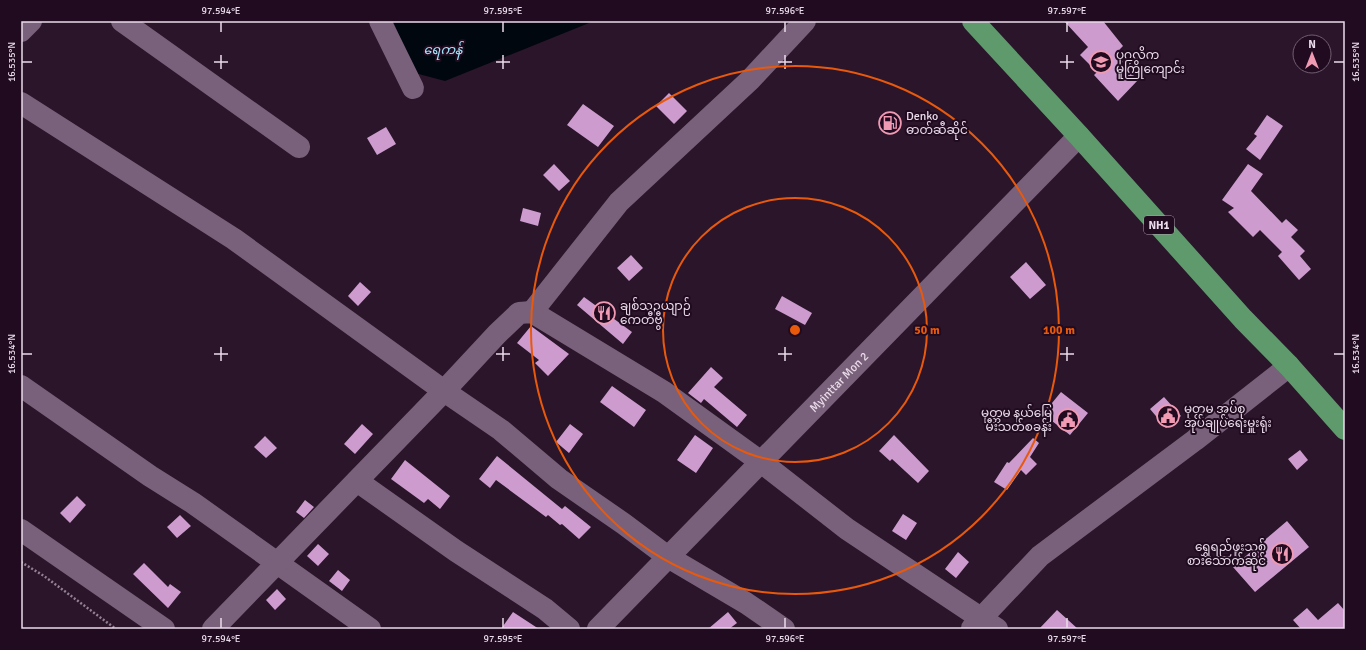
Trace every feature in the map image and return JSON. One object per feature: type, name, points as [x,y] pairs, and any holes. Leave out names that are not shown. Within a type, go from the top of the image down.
[{"type":"highway","name":"NH1","points":[[973,21],[1079,136],[1243,319],[1289,366],[1345,429]]},
{"type":"street","points":[[21,31],[31,21]]},
{"type":"street","points":[[122,21],[299,147]]},
{"type":"street","points":[[380,21],[414,88]]},
{"type":"street","points":[[532,312],[619,202],[750,80],[805,21]]},
{"type":"street","points":[[21,103],[234,240],[444,392],[501,430],[560,479],[624,524],[668,558],[746,603],[784,629]]},
{"type":"street","name":"Myinttar Mon 2","points":[[598,629],[1079,136]]},
{"type":"street","points":[[213,629],[444,392],[497,334],[520,313],[532,312],[664,392],[761,462],[847,529],[919,578],[983,625],[1040,556],[1195,440],[1289,366]]},
{"type":"street","points":[[21,386],[150,476],[193,502],[370,629]]},
{"type":"street","points":[[357,481],[456,551],[545,609],[569,629]]},
{"type":"street","points":[[21,530],[164,629]]},
{"type":"path","points":[[21,562],[44,576],[116,629]]},
{"type":"water","name":"ရေကန်","points":[[393,21],[594,21],[445,81],[415,73]]},
{"type":"building","points":[[1064,21],[1103,21],[1123,46],[1116,53],[1128,68],[1127,69],[1138,80],[1118,101],[1094,75],[1097,72],[1080,55],[1088,47]]},
{"type":"building","points":[[669,93],[687,111],[674,124],[656,106]]},
{"type":"building","points":[[583,104],[614,126],[598,147],[567,125]]},
{"type":"building","points":[[1267,115],[1283,126],[1260,160],[1246,149],[1257,136],[1254,134]]},
{"type":"building","points":[[386,127],[396,144],[377,155],[367,138]]},
{"type":"building","points":[[554,164],[570,181],[559,191],[543,175]]},
{"type":"building","points":[[1248,164],[1263,174],[1251,191],[1282,223],[1286,219],[1298,230],[1291,237],[1305,251],[1300,256],[1311,269],[1299,280],[1278,256],[1282,252],[1260,230],[1253,237],[1228,212],[1234,208],[1222,200]]},
{"type":"building","points":[[523,208],[541,213],[538,226],[520,221]]},
{"type":"building","points":[[631,255],[643,268],[629,281],[617,268]]},
{"type":"building","points":[[1026,262],[1046,285],[1030,299],[1010,277]]},
{"type":"building","points":[[360,282],[371,292],[358,306],[348,296]]},
{"type":"building","points":[[782,296],[812,313],[805,325],[775,309]]},
{"type":"building","points":[[584,297],[632,332],[623,344],[577,305]]},
{"type":"building","points":[[531,326],[569,354],[548,376],[535,363],[539,360],[517,343]]},
{"type":"building","points":[[711,367],[723,378],[714,387],[747,415],[737,427],[704,399],[701,403],[688,393]]},
{"type":"building","points":[[612,386],[646,410],[634,427],[600,402]]},
{"type":"building","points":[[1061,392],[1088,413],[1070,435],[1043,414]]},
{"type":"building","points":[[1164,397],[1181,416],[1166,428],[1150,409]]},
{"type":"building","points":[[362,424],[373,434],[355,454],[344,444]]},
{"type":"building","points":[[570,424],[583,434],[569,453],[556,442]]},
{"type":"building","points":[[695,435],[713,448],[696,473],[677,460]]},
{"type":"building","points":[[894,435],[929,471],[918,483],[892,459],[890,461],[879,451]]},
{"type":"building","points":[[265,436],[277,448],[266,458],[254,447]]},
{"type":"building","points":[[1033,438],[1039,443],[1030,457],[1037,464],[1026,475],[1021,470],[1007,490],[994,482],[1007,462],[1009,463]]},
{"type":"building","points":[[1300,450],[1308,460],[1297,470],[1288,459]]},
{"type":"building","points":[[497,456],[562,509],[565,506],[591,527],[579,539],[562,524],[560,525],[548,515],[546,517],[496,480],[490,488],[479,479]]},
{"type":"building","points":[[405,460],[450,496],[440,509],[428,499],[424,503],[391,479]]},
{"type":"building","points":[[77,496],[86,505],[70,523],[60,513]]},
{"type":"building","points":[[305,500],[314,507],[304,518],[296,512]]},
{"type":"building","points":[[903,514],[917,523],[906,540],[892,531]]},
{"type":"building","points":[[180,515],[191,526],[177,538],[167,527]]},
{"type":"building","points":[[1287,521],[1309,547],[1255,592],[1233,567]]},
{"type":"building","points":[[318,544],[329,554],[318,566],[307,556]]},
{"type":"building","points":[[958,552],[969,562],[956,578],[945,569]]},
{"type":"building","points":[[144,563],[168,587],[170,584],[181,592],[168,608],[133,574]]},
{"type":"building","points":[[338,570],[350,580],[342,591],[329,581]]},
{"type":"building","points":[[277,589],[286,599],[275,610],[266,600]]},
{"type":"building","points":[[1338,603],[1345,611],[1345,629],[1301,629],[1293,620],[1307,608],[1318,620]]},
{"type":"building","points":[[1057,610],[1078,629],[1039,629]]},
{"type":"building","points":[[513,612],[539,629],[501,629]]},
{"type":"building","points":[[728,612],[737,623],[729,629],[708,629]]},
{"type":"place","name":"ပုဂ္ဂလိက မူကြိုကျောင်း","points":[[1101,62]]},
{"type":"place","name":"Denko ဓာတ်ဆီဆိုင်","points":[[890,123]]},
{"type":"place","name":"ချစ်သူဥယျာဉ် ကေတီဗွီ","points":[[604,313]]},
{"type":"place","name":"မုတ္တမ အုပ်စု အုပ်ချုပ်ရေးမှူးရုံး","points":[[1168,416]]},
{"type":"place","name":"မုတ္တမ နယ်မြေ မီးသတ်စခန်း","points":[[1068,420]]},
{"type":"place","name":"ရွှေရည်ဖူးသစ် စားသောက်ဆိုင်","points":[[1282,554]]}]
